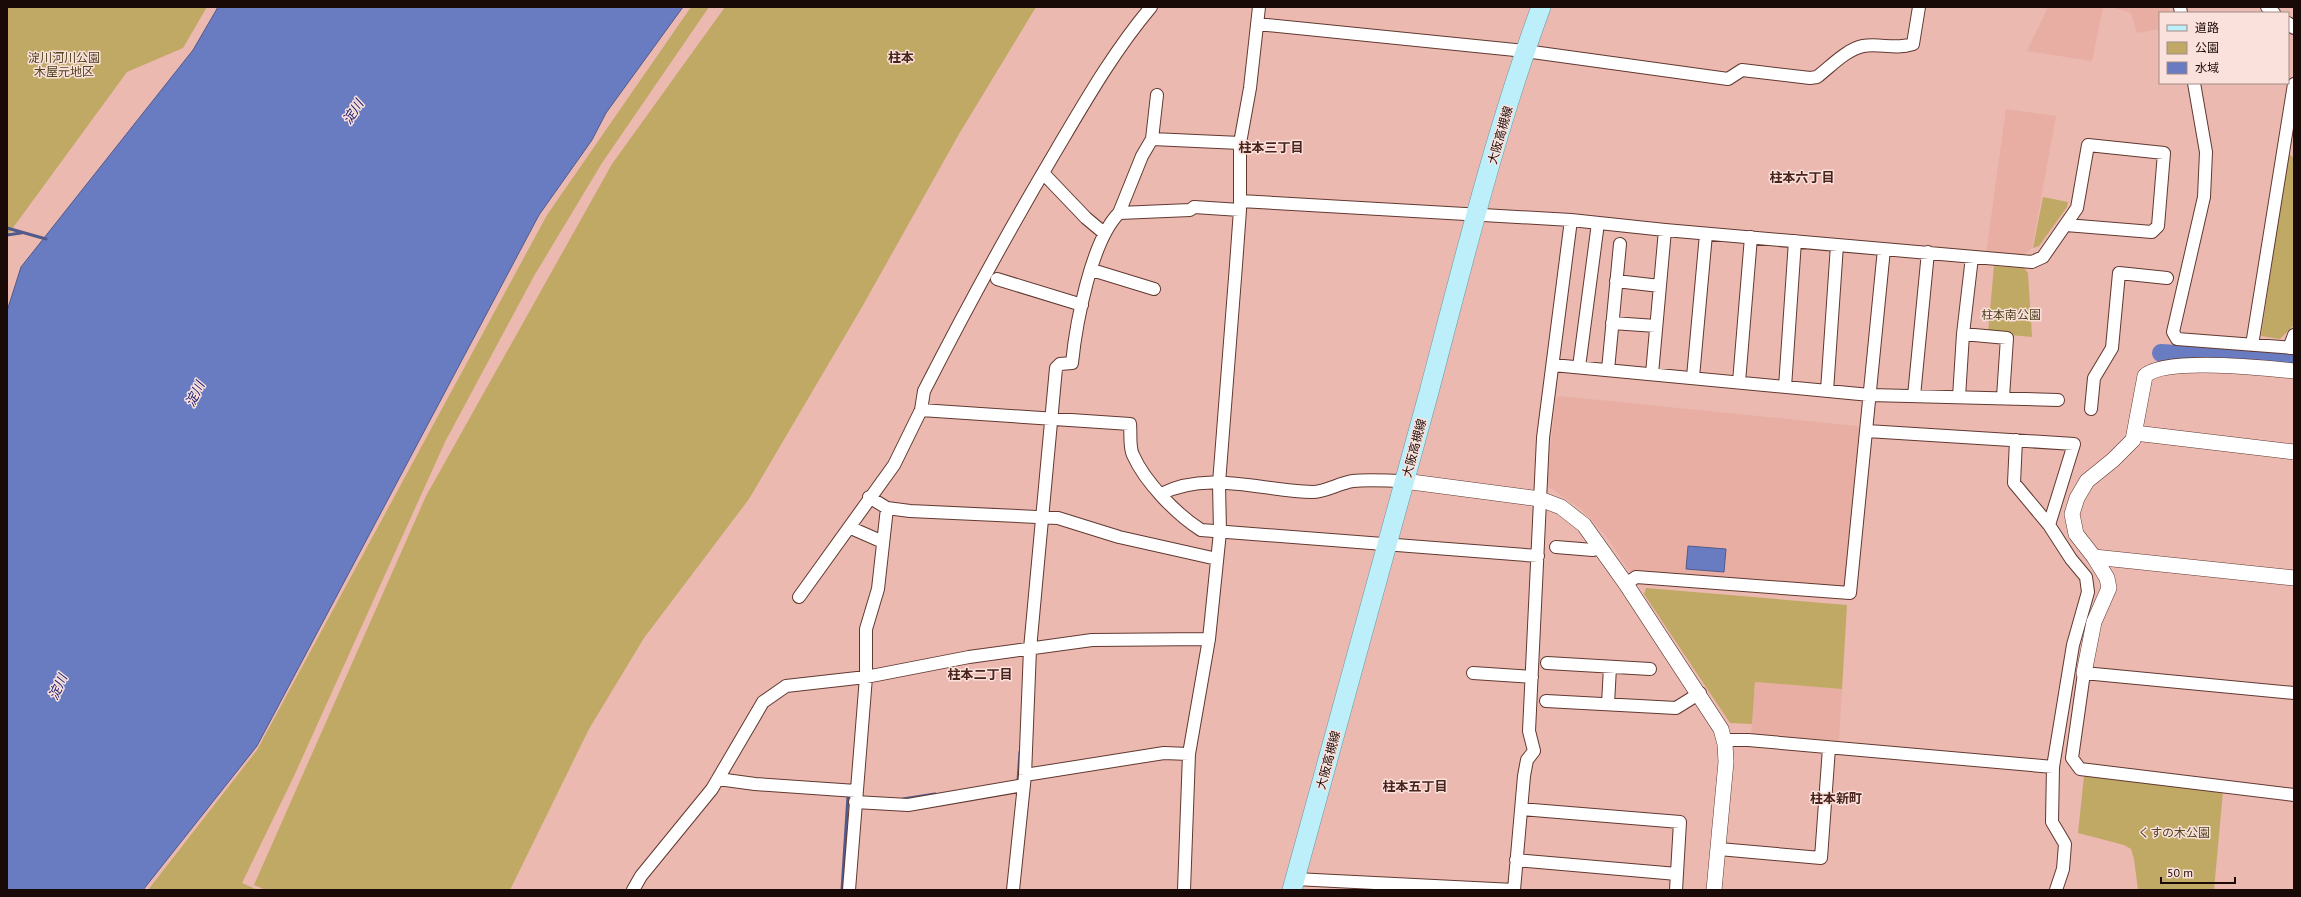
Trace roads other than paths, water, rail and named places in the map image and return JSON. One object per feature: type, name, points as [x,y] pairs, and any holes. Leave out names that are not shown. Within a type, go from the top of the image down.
[{"type":"main road","name":"大阪高槻線","points":[[1294,884],[1388,545],[1477,214],[1524,51],[1541,7]]},
{"type":"street","points":[[799,597],[850,528],[869,496],[894,465],[921,410],[924,391],[999,249],[1094,87],[1133,29],[1151,7]]},
{"type":"street","points":[[1184,890],[1190,754],[1209,639],[1220,532],[1218,483],[1240,205],[1240,143],[1250,88],[1259,7]]},
{"type":"street","points":[[1257,24],[1524,51],[1728,79],[1742,70],[1817,77],[1855,48],[1864,46],[1901,48],[1912,44],[1919,7]]},
{"type":"street","points":[[2194,84],[2206,152],[2204,197],[2173,332],[2177,338],[2292,348],[2294,335]]},
{"type":"street","points":[[2252,345],[2294,84]]},
{"type":"street","points":[[1013,890],[1024,780],[1030,649],[1051,406],[1056,368],[1060,364],[1072,363],[1077,321],[1092,270],[1104,233],[1109,223],[1119,213],[1142,156],[1152,139],[1157,95]]},
{"type":"street","points":[[1152,139],[1240,143]]},
{"type":"street","points":[[1119,213],[1190,210],[1194,207],[1240,205],[1477,214],[1571,220],[1706,234],[1884,248],[2032,262],[2043,257],[2077,208],[2088,145],[2164,153],[2158,226],[2152,232],[2066,225]]},
{"type":"street","points":[[1044,173],[1086,218],[1104,233]]},
{"type":"street","points":[[1294,884],[1514,890],[1524,776],[1527,760],[1534,751],[1529,731],[1538,556],[1542,438],[1553,365],[1571,220]]},
{"type":"street","points":[[1579,367],[1598,223]]},
{"type":"street","points":[[1652,374],[1665,230]]},
{"type":"street","points":[[1693,377],[1706,234]]},
{"type":"street","points":[[1739,382],[1751,237]]},
{"type":"street","points":[[1785,387],[1795,241]]},
{"type":"street","points":[[1608,370],[1620,244]]},
{"type":"street","points":[[1827,391],[1837,245]]},
{"type":"street","points":[[1626,584],[1636,577],[1850,593],[1884,248]]},
{"type":"street","points":[[1914,396],[1928,252]]},
{"type":"street","points":[[1959,397],[1963,334],[1972,257]]},
{"type":"street","points":[[1092,270],[1154,289]]},
{"type":"street","points":[[2091,410],[2094,378],[2112,348],[2119,273],[2167,278]]},
{"type":"street","points":[[997,279],[1082,304]]},
{"type":"street","points":[[1616,281],[1660,286]]},
{"type":"street","points":[[1612,323],[1656,326]]},
{"type":"street","points":[[1963,334],[2007,338],[2003,397]]},
{"type":"street","points":[[1553,365],[1693,377],[1870,395],[2003,397],[2058,400]]},
{"type":"street","points":[[2294,371],[2252,366],[2184,366],[2150,371],[2145,376],[2135,433],[2130,445],[2091,477],[2077,498],[2072,514],[2073,528],[2079,539],[2094,557],[2107,578],[2108,588],[2094,622],[2084,673],[2072,758],[2080,769],[2294,795]]},
{"type":"street","points":[[921,410],[1130,424],[1132,454],[1148,480],[1167,503],[1185,520],[1201,530],[1538,556]]},
{"type":"street","points":[[1867,431],[2074,444],[2050,525]]},
{"type":"street","points":[[2135,433],[2294,452]]},
{"type":"street","points":[[2016,440],[2014,483],[2050,525],[2071,560],[2086,577],[2088,592],[2073,645],[2053,767],[2052,822],[2065,844],[2063,869],[2056,890]]},
{"type":"street","points":[[1161,494],[1172,488],[1218,483],[1313,492],[1331,489],[1351,481],[1404,481],[1540,498],[1570,513],[1584,525],[1626,584],[1700,693],[1718,723],[1725,740],[1726,762],[1714,890]]},
{"type":"street","points":[[869,496],[887,508],[950,513],[1042,516],[1088,526],[1119,537],[1217,559]]},
{"type":"street","points":[[849,890],[866,677],[866,629],[878,589],[887,508]]},
{"type":"street","points":[[850,528],[883,542]]},
{"type":"street","points":[[1556,547],[1593,550],[1601,548]]},
{"type":"street","points":[[2094,557],[2294,578]]},
{"type":"street","points":[[633,890],[641,876],[718,779],[763,702],[786,686],[866,677],[969,657],[1092,640],[1209,639]]},
{"type":"street","points":[[1546,663],[1650,669]]},
{"type":"street","points":[[1608,704],[1610,667]]},
{"type":"street","points":[[1473,673],[1532,677]]},
{"type":"street","points":[[2084,673],[2294,693]]},
{"type":"street","points":[[1546,701],[1676,708],[1700,693]]},
{"type":"street","points":[[1725,740],[1748,740],[2053,767]]},
{"type":"street","points":[[1719,849],[1821,858],[1829,748]]},
{"type":"street","points":[[718,779],[908,805],[1164,752],[1190,754]]},
{"type":"street","points":[[1522,809],[1680,822],[1676,890]]},
{"type":"street","points":[[1516,860],[1677,874]]},
{"type":"water","name":"淀川","points":[[218,7],[683,7],[606,113],[592,140],[539,215],[257,746],[143,890],[7,890],[7,311],[21,267],[193,50]]},
{"type":"water","points":[[1688,546],[1726,549],[1724,572],[1686,569]]},
{"type":"waterway","points":[[7,228],[46,239]]},
{"type":"waterway","points":[[7,235],[21,233]]},
{"type":"waterway","points":[[2161,353],[2294,362]]},
{"type":"waterway","points":[[1016,782],[1018,781],[1020,752]]},
{"type":"waterway","points":[[903,799],[935,794]]},
{"type":"waterway","points":[[842,890],[848,796],[850,796]]},
{"type":"district","name":"柱本","points":[[901,57]]},
{"type":"district","name":"柱本三丁目","points":[[1271,147]]},
{"type":"district","name":"柱本六丁目","points":[[1802,177]]},
{"type":"district","name":"柱本二丁目","points":[[980,674]]},
{"type":"district","name":"柱本五丁目","points":[[1415,786]]},
{"type":"district","name":"柱本新町","points":[[1836,798]]},
{"type":"park label","name":"淀川河川公園 木屋元地区","points":[[64,64]]},
{"type":"park label","name":"柱本南公園","points":[[2011,314]]},
{"type":"park label","name":"くすの木公園","points":[[2174,832]]}]
